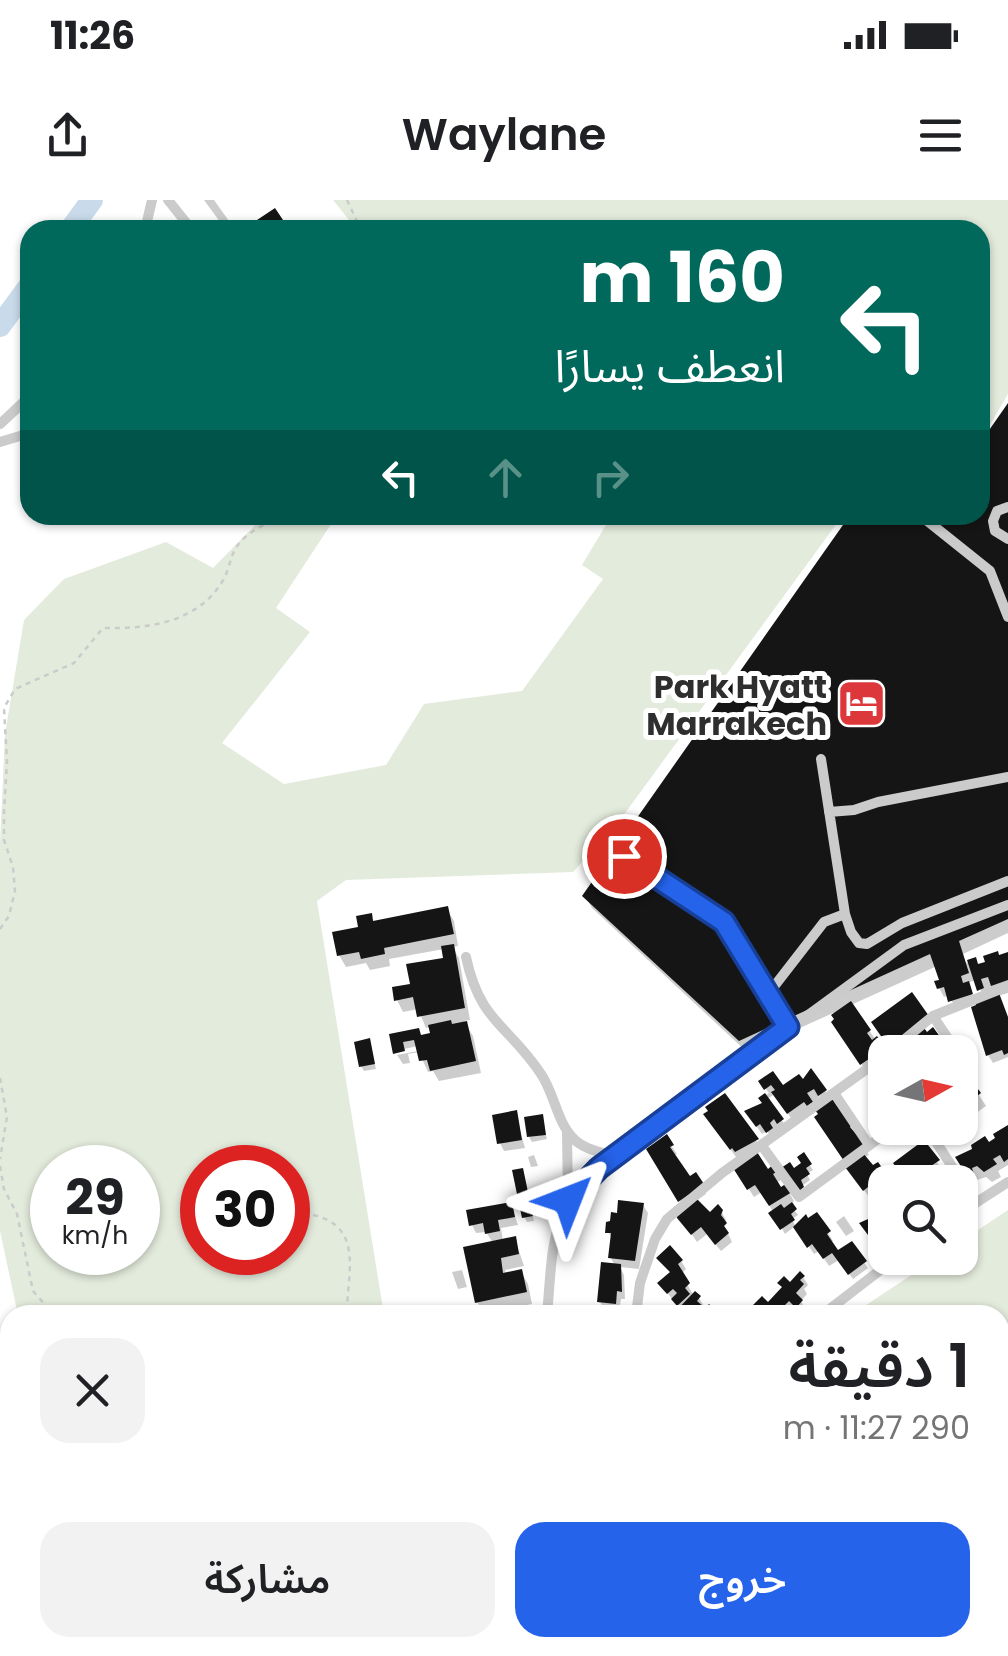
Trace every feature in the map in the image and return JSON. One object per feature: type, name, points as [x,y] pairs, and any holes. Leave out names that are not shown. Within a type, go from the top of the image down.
[{"type":"street","points":[[168,200],[184,220]]},
{"type":"street","points":[[0,424],[20,405]]},
{"type":"street","points":[[1008,506],[997,511],[993,520],[995,531],[1008,539]]},
{"type":"street","points":[[932,525],[1002,582],[1008,617]]},
{"type":"street","points":[[821,760],[845,914],[859,943],[867,944],[902,922],[1008,881]]},
{"type":"street","points":[[829,812],[1008,777]]},
{"type":"street","points":[[624,856],[724,922],[788,1027]]},
{"type":"street","points":[[568,1200],[614,1156],[904,944],[1008,905]]},
{"type":"street","points":[[768,992],[824,922],[845,914]]},
{"type":"street","points":[[466,958],[479,1000],[492,1020],[541,1073],[567,1131],[581,1145],[614,1156]]},
{"type":"street","points":[[910,1035],[933,1016],[1008,986]]},
{"type":"street","points":[[933,1016],[945,1035]]},
{"type":"street","points":[[637,1305],[640,1283],[655,1239],[668,1219],[722,1172],[868,1068]]},
{"type":"street","points":[[762,1146],[799,1197],[869,1146],[834,1093]]},
{"type":"street","points":[[548,1305],[554,1245],[568,1200],[567,1131]]},
{"type":"street","points":[[566,1159],[581,1145]]},
{"type":"street","points":[[978,1200],[1008,1182]]},
{"type":"street","points":[[835,1305],[874,1275]]},
{"type":"path","points":[[0,929],[9,916],[15,891],[13,867],[4,840],[4,708],[8,696],[22,685],[74,663],[104,628],[156,625],[200,607],[226,576],[234,549],[265,525]]},
{"type":"path","points":[[0,1078],[7,1116],[0,1159]]},
{"type":"path","points":[[0,1166],[4,1189],[17,1214],[33,1291],[45,1305]]},
{"type":"path","points":[[313,1214],[338,1227],[348,1247],[352,1266],[348,1305]]},
{"type":"green space","points":[[333,200],[1008,200],[1008,394],[990,425],[990,220],[349,220]]},
{"type":"green space","points":[[255,525],[330,525],[276,608],[310,632],[222,743],[284,784],[386,765],[424,704],[522,691],[603,579],[582,565],[606,525],[836,525],[620,820],[573,872],[346,880],[317,901],[382,1305],[16,1305],[0,1231],[0,844],[5,734],[24,620],[64,579],[166,542],[213,568]]},
{"type":"green space","points":[[1008,1210],[1008,1305],[866,1305],[911,1275],[978,1275],[978,1230]]},
{"type":"building","points":[[275,208],[283,220],[257,220]]},
{"type":"building","name":"Park Hyatt Marrakech","points":[[1008,403],[1008,919],[959,941],[969,973],[961,976],[963,983],[969,981],[973,994],[948,1002],[944,987],[937,989],[934,981],[939,980],[930,954],[739,1041],[582,896],[843,525],[990,525],[990,429]]},
{"type":"building","points":[[448,906],[454,934],[384,948],[385,954],[361,959],[359,952],[337,956],[332,932],[358,927],[356,916],[372,913],[373,921]]},
{"type":"building","points":[[454,944],[465,1008],[417,1017],[413,997],[394,1001],[392,987],[410,984],[406,964],[443,958],[441,946]]},
{"type":"building","points":[[998,951],[999,955],[1008,952],[1008,980],[991,986],[988,977],[981,979],[984,988],[977,991],[967,960],[976,957],[978,964],[985,962],[983,956]]},
{"type":"building","points":[[912,992],[929,1016],[903,1035],[880,1035],[871,1022]]},
{"type":"building","points":[[999,993],[1008,1017],[1008,1053],[1004,1055],[1002,1050],[986,1056],[971,1007],[976,1005],[974,1000]]},
{"type":"building","points":[[851,1001],[871,1030],[867,1033],[868,1060],[860,1065],[831,1022],[831,1015]]},
{"type":"building","points":[[451,1020],[452,1024],[467,1021],[476,1061],[430,1071],[427,1060],[419,1061],[414,1040],[403,1042],[405,1051],[393,1054],[389,1034],[419,1028],[421,1035],[430,1033],[428,1025]]},
{"type":"building","points":[[933,1027],[939,1035],[916,1035],[924,1028],[927,1032]]},
{"type":"building","points":[[370,1038],[375,1064],[359,1067],[354,1042]]},
{"type":"building","points":[[811,1068],[827,1090],[818,1096],[814,1089],[807,1093],[813,1102],[807,1106],[804,1102],[787,1114],[771,1092],[775,1090],[771,1085],[764,1090],[758,1081],[773,1071],[783,1085],[799,1074],[803,1079]]},
{"type":"building","points":[[725,1093],[759,1139],[735,1152],[703,1114],[708,1111],[705,1107]]},
{"type":"building","points":[[765,1093],[784,1119],[777,1124],[774,1119],[770,1123],[773,1128],[766,1133],[744,1111],[762,1103],[758,1098]]},
{"type":"building","points":[[834,1096],[853,1124],[850,1127],[866,1145],[844,1161],[814,1117],[818,1114],[815,1110]]},
{"type":"building","points":[[517,1110],[522,1140],[497,1144],[492,1115]]},
{"type":"building","points":[[543,1114],[546,1135],[527,1137],[524,1117]]},
{"type":"building","points":[[1008,1125],[1008,1159],[1004,1162],[1000,1155],[993,1159],[997,1164],[984,1172],[978,1165],[960,1165],[955,1157],[972,1149],[971,1145],[978,1145],[985,1136],[989,1142],[995,1138],[993,1134]]},
{"type":"building","points":[[667,1134],[674,1145],[670,1147],[690,1176],[696,1172],[704,1184],[678,1202],[646,1149]]},
{"type":"building","points":[[917,1145],[928,1145],[940,1160],[932,1165],[893,1163]]},
{"type":"building","points":[[757,1152],[768,1169],[774,1164],[778,1171],[773,1174],[781,1187],[787,1183],[792,1192],[769,1206],[755,1185],[747,1190],[733,1168]]},
{"type":"building","points":[[804,1152],[812,1164],[806,1168],[810,1174],[801,1180],[804,1187],[798,1192],[781,1168],[790,1162],[794,1168],[801,1163],[797,1157]]},
{"type":"building","points":[[863,1153],[873,1165],[868,1165],[868,1187],[863,1191],[845,1167]]},
{"type":"building","points":[[523,1168],[533,1216],[522,1218],[512,1170]]},
{"type":"building","points":[[697,1199],[710,1212],[718,1204],[723,1210],[721,1215],[729,1233],[715,1245],[701,1227],[691,1235],[677,1218],[676,1214]]},
{"type":"building","points":[[618,1200],[644,1203],[635,1261],[608,1258],[611,1233],[605,1233],[606,1222],[610,1221],[611,1212],[617,1213]]},
{"type":"building","points":[[512,1202],[515,1217],[498,1220],[500,1231],[485,1234],[483,1223],[469,1226],[466,1210]]},
{"type":"building","points":[[792,1202],[797,1209],[791,1214],[795,1220],[780,1230],[768,1213]]},
{"type":"building","points":[[817,1212],[831,1231],[827,1234],[838,1250],[852,1241],[867,1261],[848,1275],[832,1253],[823,1259],[812,1244],[807,1248],[793,1227],[806,1214],[808,1218]]},
{"type":"building","points":[[868,1219],[868,1235],[859,1223]]},
{"type":"building","points":[[516,1236],[519,1254],[501,1258],[503,1273],[522,1269],[527,1292],[475,1303],[463,1247]]},
{"type":"building","points":[[670,1245],[683,1260],[678,1264],[690,1283],[685,1288],[690,1294],[678,1305],[671,1299],[677,1293],[673,1289],[667,1294],[657,1283],[670,1272],[656,1258]]},
{"type":"building","points":[[601,1262],[621,1264],[622,1292],[617,1291],[616,1304],[597,1302]]},
{"type":"building","points":[[800,1271],[805,1276],[796,1293],[803,1300],[799,1305],[789,1301],[785,1305],[753,1305],[762,1296],[768,1302],[782,1287],[777,1283],[784,1276],[790,1282]]},
{"type":"building","points":[[695,1291],[701,1296],[697,1301],[702,1305],[682,1305]]},
{"type":"waterway","points":[[77,220],[92,200]]},
{"type":"waterway","points":[[0,326],[20,299]]},
{"type":"place","name":"Park Hyatt Marrakech","points":[[862,704]]},
{"type":"route","points":[[568,1200],[584,1181],[628,1145],[788,1027],[724,922],[624,856]]}]
